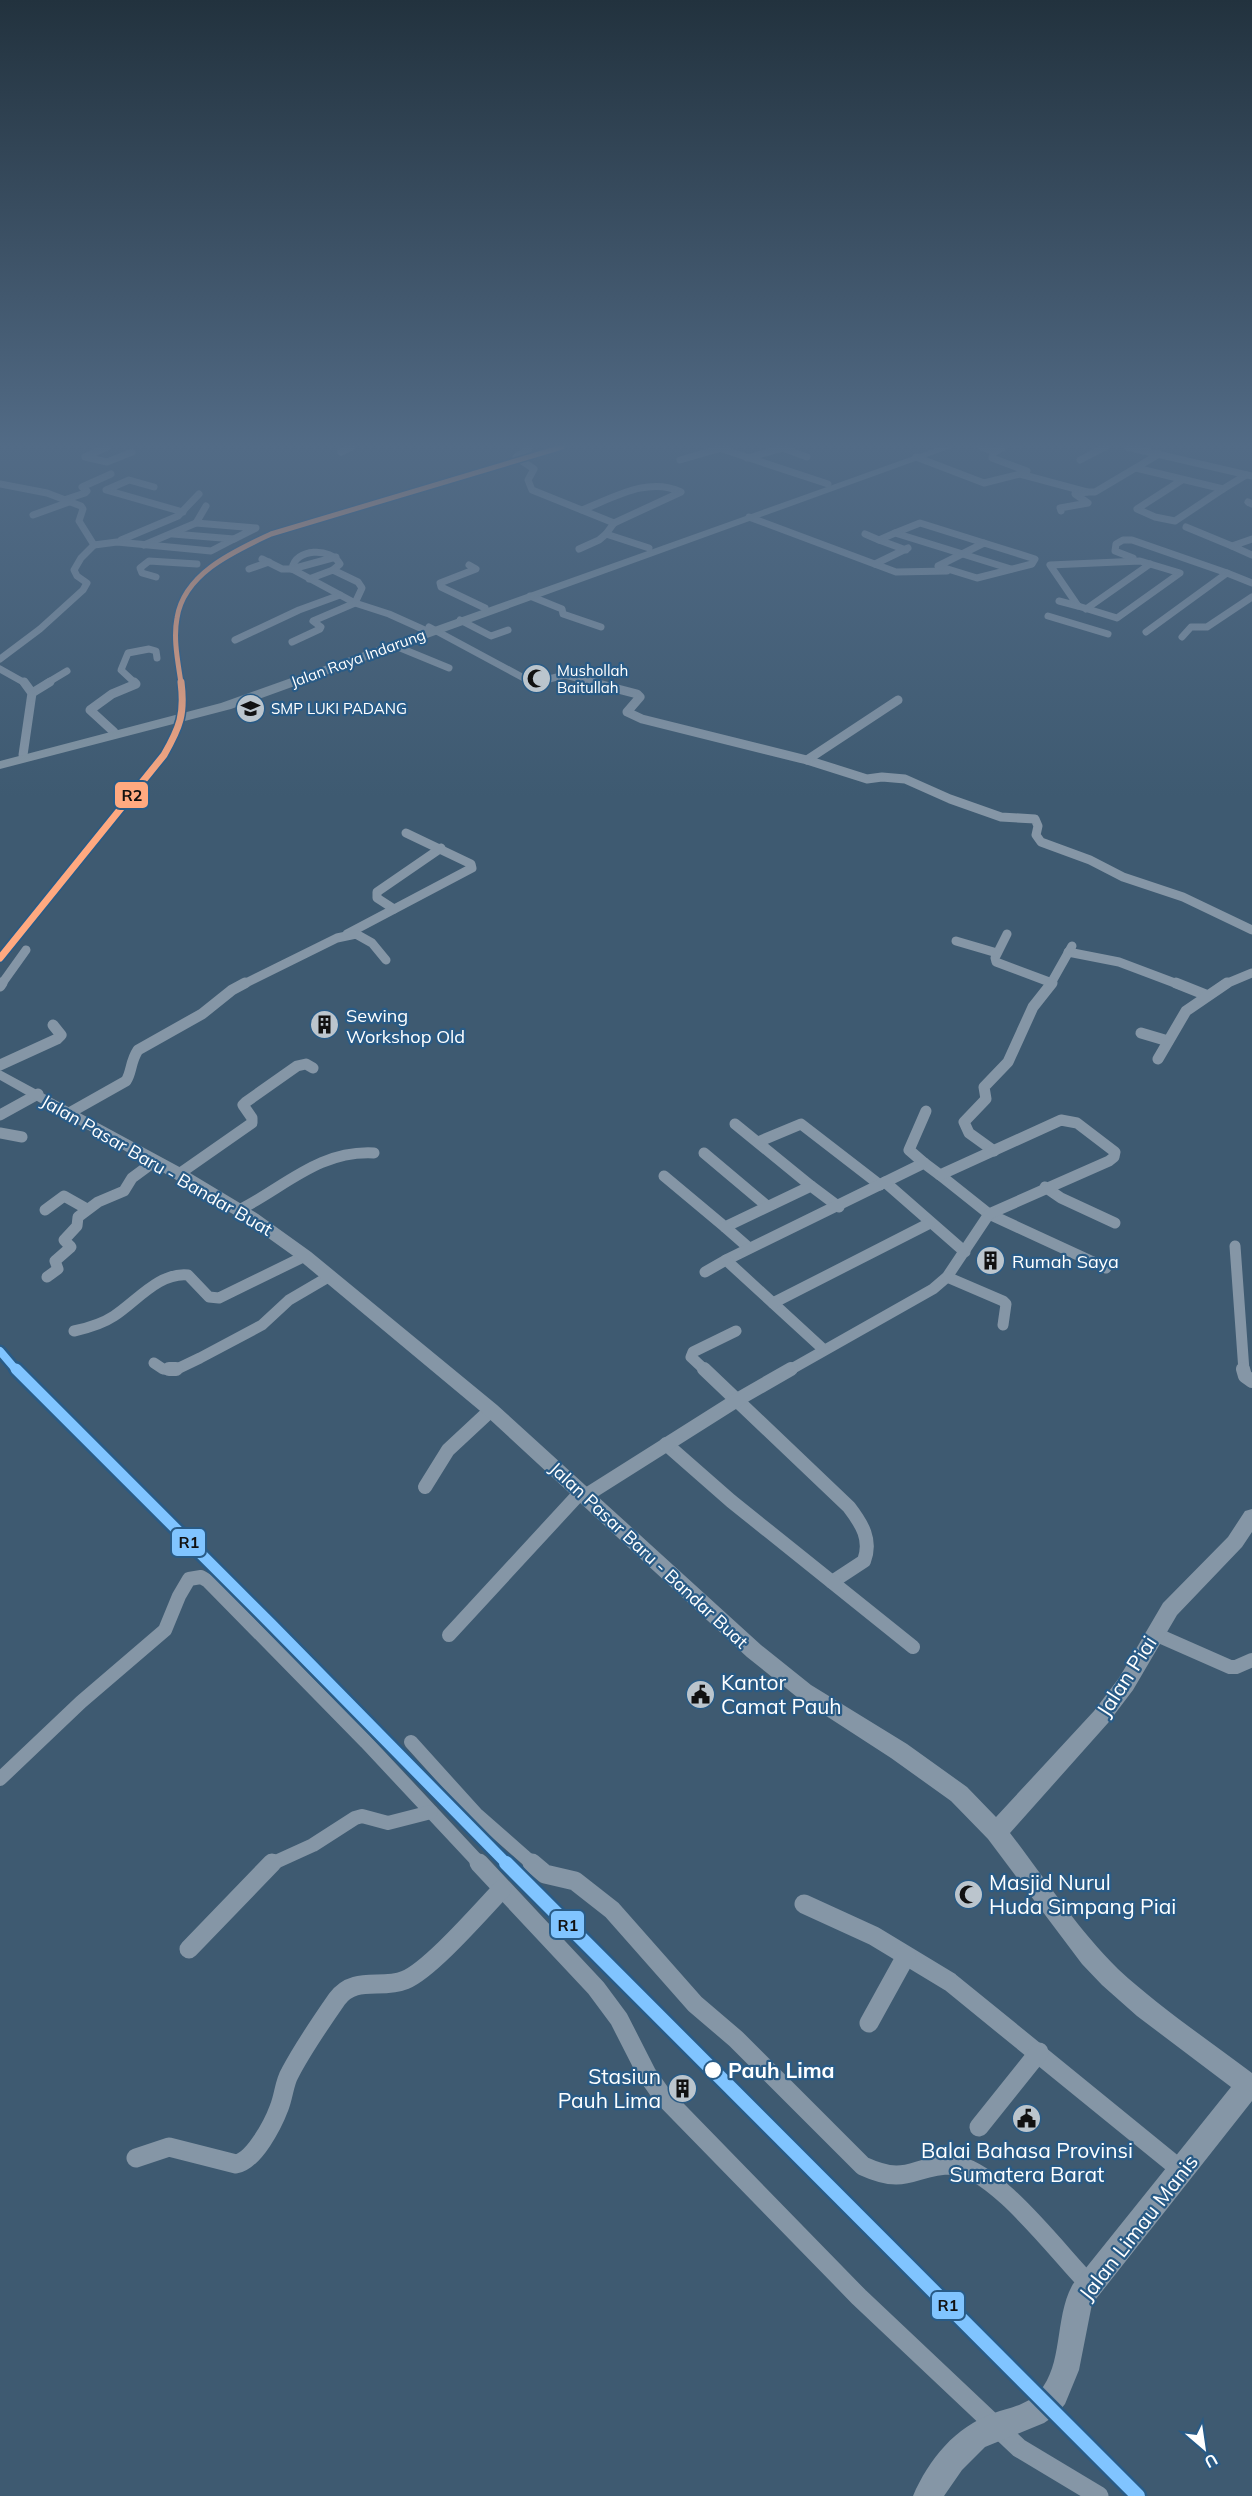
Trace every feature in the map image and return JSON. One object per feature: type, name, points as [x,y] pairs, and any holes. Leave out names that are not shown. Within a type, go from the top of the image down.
[{"type":"highway","name":"Jalan Raya Indarung","points":[[312,672],[460,621],[612,563]]},
{"type":"highway","name":"Jalan Raya Indarung","points":[[0,763],[23,755],[198,712],[485,608],[523,597]]},
{"type":"highway","name":"Jalan Raya Indarung","points":[[0,763],[123,731]]},
{"type":"street","points":[[0,659],[40,629],[83,590],[87,583],[76,575],[74,570],[77,563]]},
{"type":"street","points":[[145,563],[140,571],[156,577]]},
{"type":"street","points":[[189,563],[197,564]]},
{"type":"street","points":[[249,569],[259,563]]},
{"type":"street","points":[[272,563],[282,569],[292,569],[311,563]]},
{"type":"street","points":[[309,579],[333,570],[340,563]]},
{"type":"street","points":[[878,563],[896,572],[952,571]]},
{"type":"street","points":[[924,572],[943,563]]},
{"type":"street","points":[[993,563],[1011,569]]},
{"type":"street","points":[[938,566],[977,578],[1027,563]]},
{"type":"street","points":[[1044,563],[1084,563]]},
{"type":"street","points":[[1097,632],[1196,563]]},
{"type":"street","points":[[1202,563],[1252,583]]},
{"type":"street","points":[[189,572],[197,564]]},
{"type":"street","points":[[1082,608],[1150,564],[1180,573]]},
{"type":"street","points":[[469,565],[476,569],[442,582],[441,587],[485,608]]},
{"type":"street","points":[[1050,565],[1082,608]]},
{"type":"street","points":[[292,569],[355,603],[426,631],[533,683],[540,683],[562,674],[637,694],[640,697],[627,710],[628,714],[807,760],[867,779],[882,777],[904,779],[950,799],[1001,817],[1035,819],[1038,826],[1036,835],[1041,842],[1090,860],[1123,877],[1183,897],[1252,930]]},
{"type":"street","points":[[291,642],[321,628],[313,623],[314,620],[355,603],[362,590],[362,585],[333,570]]},
{"type":"street","points":[[1146,632],[1227,573]]},
{"type":"street","points":[[235,640],[276,623],[298,609],[340,595]]},
{"type":"street","points":[[523,597],[562,609],[563,614],[601,627]]},
{"type":"street","points":[[1182,637],[1191,627],[1208,627],[1252,597]]},
{"type":"street","points":[[1059,601],[1117,618]]},
{"type":"street","points":[[1048,616],[1108,634]]},
{"type":"street","points":[[460,621],[490,636],[508,630]]},
{"type":"street","points":[[393,645],[449,668]]},
{"type":"street","points":[[123,731],[90,710],[112,694],[136,684],[121,670],[128,653],[152,649],[156,651],[157,658]]},
{"type":"street","points":[[0,669],[17,676],[33,693],[23,755]]},
{"type":"street","points":[[33,693],[67,671]]},
{"type":"street","points":[[807,760],[898,700]]},
{"type":"street","points":[[71,1112],[126,1080],[129,1077],[131,1060],[138,1050],[202,1014],[232,990],[472,868],[471,864],[465,860],[406,833]]},
{"type":"street","points":[[394,909],[377,898],[377,892],[441,848]]},
{"type":"street","points":[[346,934],[356,934],[367,939],[386,960]]},
{"type":"street","points":[[1007,934],[995,960],[999,964],[1033,978],[1052,983]]},
{"type":"street","points":[[956,941],[997,952]]},
{"type":"street","points":[[994,1151],[969,1133],[964,1122],[987,1100],[984,1087],[1008,1062],[1033,1007],[1052,983],[1070,949],[1119,962],[1206,995]]},
{"type":"street","points":[[0,986],[26,950]]},
{"type":"street","points":[[1158,1059],[1180,1018],[1206,995],[1252,973]]},
{"type":"street","points":[[0,1065],[57,1039],[61,1035],[53,1025]]},
{"type":"street","points":[[1142,1033],[1168,1041]]},
{"type":"street","points":[[179,1174],[252,1123],[252,1118],[243,1105],[246,1102],[297,1066],[306,1064],[313,1068]]},
{"type":"street","name":"Jalan Pasar Baru - Bandar Buat","points":[[0,1074],[71,1112],[239,1210],[330,1276],[491,1410],[754,1651],[804,1691],[932,1774],[980,1814],[1090,1956],[1110,1977],[1146,2008],[1250,2087]]},
{"type":"street","points":[[0,1115],[38,1094]]},
{"type":"street","points":[[926,1111],[909,1150],[912,1155],[989,1214],[1106,1268]]},
{"type":"street","points":[[449,1635],[522,1558],[544,1530],[582,1494],[823,1349],[870,1326],[933,1289],[947,1277],[989,1214],[1045,1187],[1109,1161],[1114,1157],[1114,1152],[1077,1123],[1066,1119],[940,1175]]},
{"type":"street","points":[[735,1124],[839,1207]]},
{"type":"street","points":[[758,1142],[801,1124],[883,1183],[965,1252]]},
{"type":"street","points":[[0,1133],[22,1137]]},
{"type":"street","points":[[239,1210],[336,1155],[355,1151],[374,1153]]},
{"type":"street","points":[[704,1153],[767,1206]]},
{"type":"street","points":[[47,1277],[58,1269],[55,1261],[71,1247],[64,1240],[77,1226],[78,1217],[87,1209],[124,1191],[132,1178],[155,1161]]},
{"type":"street","points":[[705,1272],[749,1248],[839,1207],[924,1163]]},
{"type":"street","points":[[664,1176],[749,1248]]},
{"type":"street","points":[[725,1227],[811,1186]]},
{"type":"street","points":[[1045,1187],[1061,1198],[1115,1224]]},
{"type":"street","points":[[45,1210],[64,1196],[87,1209]]},
{"type":"street","points":[[773,1303],[930,1223]]},
{"type":"street","points":[[1235,1246],[1243,1369],[1245,1376],[1252,1381]]},
{"type":"street","points":[[74,1330],[111,1318],[173,1274],[188,1275],[208,1297],[219,1298],[305,1256]]},
{"type":"street","points":[[726,1260],[823,1349]]},
{"type":"street","points":[[154,1363],[163,1369],[175,1370],[200,1358],[262,1325],[290,1300],[330,1276]]},
{"type":"street","points":[[947,1277],[1003,1301],[1006,1304],[1003,1325]]},
{"type":"street","points":[[736,1330],[691,1355],[849,1507],[862,1523],[868,1544],[868,1555],[857,1568],[832,1582]]},
{"type":"street","points":[[425,1487],[448,1450],[491,1410]]},
{"type":"street","points":[[666,1444],[913,1647]]},
{"type":"street","name":"Jalan Piai","points":[[996,1832],[1113,1701],[1126,1684],[1170,1609],[1235,1542],[1252,1516]]},
{"type":"street","points":[[0,1779],[47,1732],[165,1630],[179,1596],[189,1579],[195,1577],[208,1581],[431,1812],[609,2004],[647,2074],[680,2115],[775,2209],[859,2298],[1019,2448],[1099,2496]]},
{"type":"street","points":[[1155,1634],[1230,1667],[1236,1667],[1252,1660]]},
{"type":"street","points":[[411,1742],[476,1814],[506,1842],[545,1874],[575,1881],[612,1910],[695,2004],[736,2039],[863,2166],[890,2177],[908,2176],[956,2165],[977,2172],[1035,2225],[1067,2264],[1089,2284]]},
{"type":"street","points":[[189,1949],[266,1867],[277,1860],[313,1845],[355,1818],[362,1816],[388,1823],[431,1812]]},
{"type":"street","points":[[136,2158],[169,2147],[236,2164],[242,2163],[257,2149],[279,2109],[289,2074],[339,1997],[355,1985],[389,1984],[406,1980],[426,1966],[502,1889]]},
{"type":"street","points":[[804,1904],[873,1936],[950,1982],[1039,2052],[1181,2170]]},
{"type":"street","points":[[869,2023],[906,1956]]},
{"type":"street","points":[[979,2127],[1039,2052]]},
{"type":"street","name":"Jalan Limau Manis","points":[[928,2496],[966,2444],[984,2432],[1040,2410],[1056,2393],[1064,2371],[1078,2303],[1089,2284],[1145,2212],[1250,2087]]},
{"type":"transit line","name":"R2","points":[[0,958],[164,755],[177,734],[182,719],[183,703],[178,662],[177,616],[190,588],[216,563]]},
{"type":"transit line","name":"R1","points":[[0,1351],[26,1382],[270,1623],[472,1829],[1138,2496]]},
{"type":"place","name":"Mushollah Baitullah","points":[[536,679]]},
{"type":"place","name":"SMP LUKI PADANG","points":[[250,708]]},
{"type":"place","name":"Sewing Workshop Old","points":[[325,1025]]},
{"type":"place","name":"Rumah Saya","points":[[991,1261]]},
{"type":"place","name":"Kantor Camat Pauh","points":[[700,1694]]},
{"type":"place","name":"Masjid Nurul Huda Simpang Piai","points":[[968,1894]]},
{"type":"place","name":"Pauh Lima","points":[[713,2070]]},
{"type":"place","name":"Stasiun Pauh Lima","points":[[682,2088]]},
{"type":"place","name":"Balai Bahasa Provinsi Sumatera Barat","points":[[1027,2119]]}]
